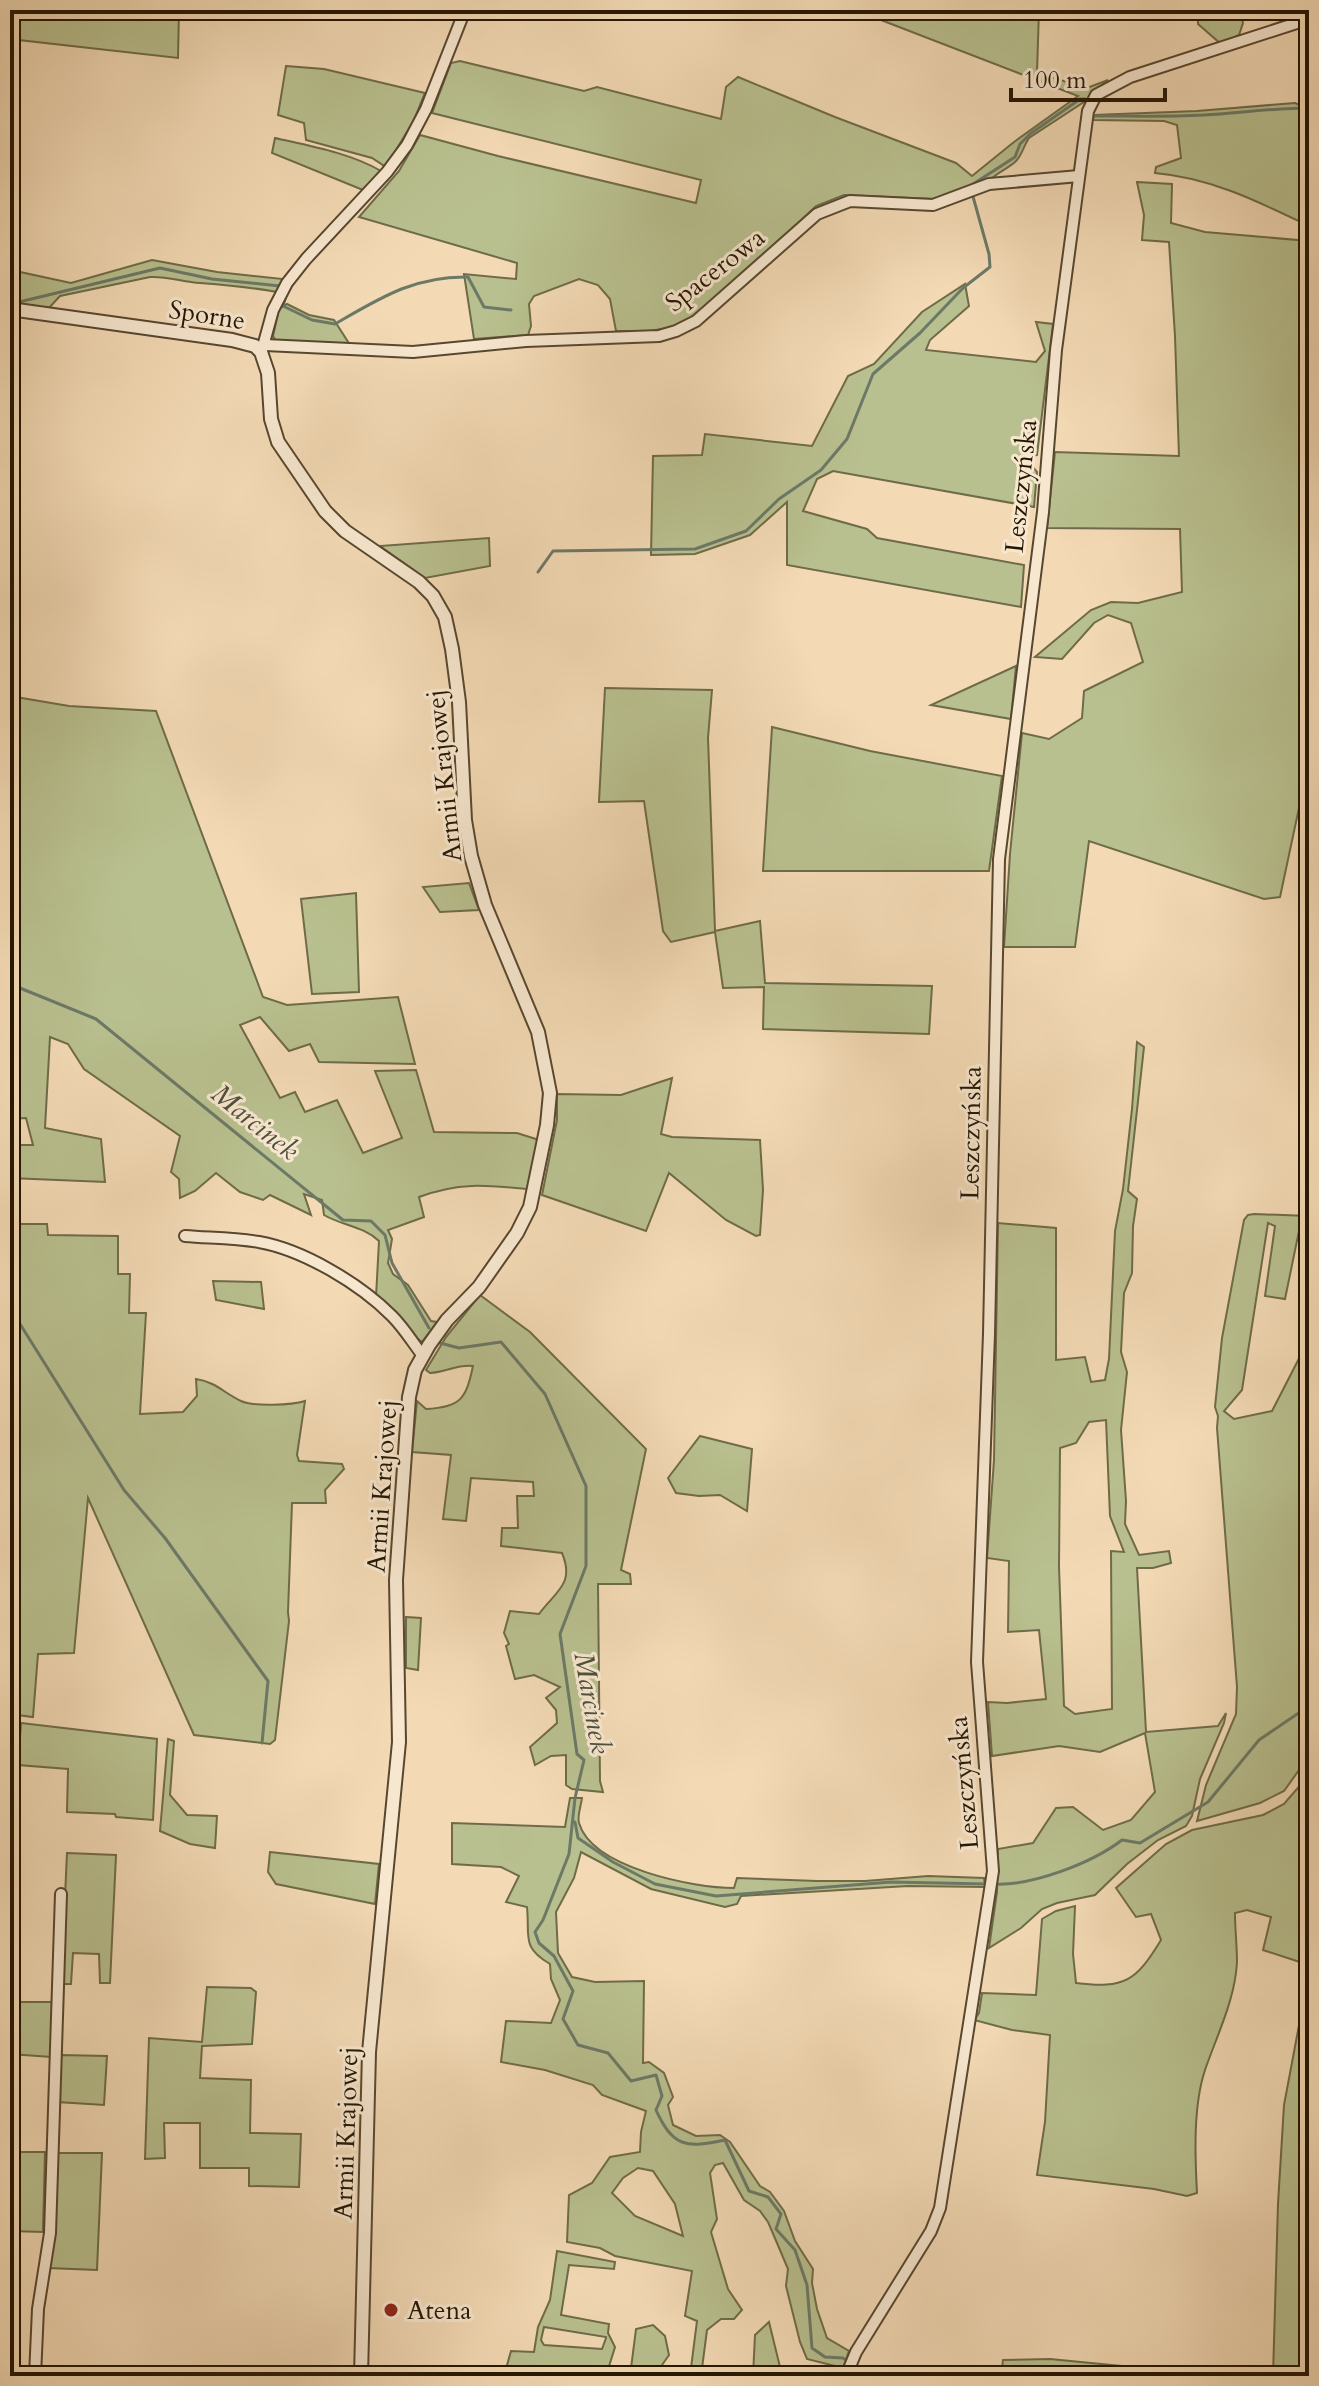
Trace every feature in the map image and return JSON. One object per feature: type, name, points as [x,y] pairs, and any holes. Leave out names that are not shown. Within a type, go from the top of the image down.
[{"type":"street","points":[[263,348],[273,310],[287,283],[387,172],[407,145],[426,109],[465,10]]},
{"type":"street","name":"Leszczyńska","points":[[847,2371],[931,2231],[940,2208],[991,1891],[977,1662],[989,1334],[999,859],[1043,512],[1056,350],[1088,111],[1096,95],[1109,86],[1309,19]]},
{"type":"street","name":"Spacerowa","points":[[263,348],[413,352],[526,341],[659,336],[696,321],[817,214],[850,201],[933,205],[989,184],[1079,176]]},
{"type":"street","name":"Sporne","points":[[10,309],[232,340],[263,348],[271,419],[278,442],[301,478]]},
{"type":"street","name":"Armii Krajowej","points":[[301,478],[325,511],[345,531],[419,582],[433,596],[445,617],[459,702],[465,820],[471,856],[485,905],[538,1032],[550,1093],[547,1125],[530,1207],[505,1253],[479,1287],[447,1320],[423,1356],[415,1370],[409,1397],[396,1580],[399,1742],[369,2052],[361,2376]]},
{"type":"street","points":[[185,1236],[261,1242],[328,1269],[360,1289],[393,1317],[423,1356]]},
{"type":"street","points":[[35,2376],[38,2309],[50,2233],[61,1894]]},
{"type":"green space","points":[[10,10],[179,10],[178,58],[10,39]]},
{"type":"green space","points":[[855,10],[1039,10],[1037,73],[1087,88],[1108,80],[1095,91],[1087,105],[1084,102],[1029,138],[1016,161],[989,181],[934,199],[844,195],[816,206],[719,297],[673,327],[616,331],[610,299],[598,285],[579,279],[534,296],[529,304],[531,326],[528,335],[474,339],[464,274],[516,279],[517,263],[359,217],[399,171],[420,135],[696,203],[701,180],[432,113],[451,63],[460,61],[584,91],[597,87],[721,119],[726,87],[738,77],[956,163],[972,176],[1078,96]]},
{"type":"green space","points":[[1198,10],[1240,10],[1243,23],[1239,35],[1221,44],[1198,24]]},
{"type":"green space","points":[[286,66],[324,69],[425,93],[414,120],[386,167],[372,158],[306,140],[304,123],[278,115]]},
{"type":"green space","points":[[1295,103],[1309,109],[1309,226],[1216,186],[1155,173],[1156,167],[1181,158],[1177,125],[1164,121],[1093,120],[1094,115]]},
{"type":"green space","points":[[275,138],[343,155],[381,171],[363,190],[272,153]]},
{"type":"green space","points":[[1137,182],[1172,184],[1171,223],[1205,232],[1309,241],[1309,761],[1280,897],[1264,899],[1089,841],[1075,947],[1004,947],[1022,733],[1049,739],[1082,718],[1084,691],[1143,662],[1131,623],[1108,615],[1094,623],[1062,659],[1035,657],[1091,610],[1111,602],[1138,603],[1182,592],[1180,529],[1047,528],[1055,452],[1179,456],[1169,242],[1142,240],[1144,215]]},
{"type":"green space","points":[[152,260],[217,272],[283,279],[277,292],[150,277],[60,296],[49,308],[10,303],[10,294],[15,295],[20,272],[71,283]]},
{"type":"green space","points":[[965,284],[969,306],[930,340],[926,350],[1036,362],[1045,351],[1036,322],[1053,324],[1037,455],[1026,458],[1037,472],[1034,507],[833,471],[817,479],[803,511],[867,529],[877,538],[1024,565],[1021,607],[787,565],[787,502],[750,535],[695,554],[651,555],[653,456],[702,455],[705,434],[812,446],[848,376],[874,364],[922,312]]},
{"type":"green space","points":[[287,304],[309,315],[334,320],[350,345],[276,342],[273,336],[279,309]]},
{"type":"green space","points":[[489,538],[490,566],[425,578],[380,546]]},
{"type":"green space","points":[[1016,666],[1011,719],[931,705]]},
{"type":"green space","points":[[605,688],[712,690],[708,738],[715,931],[760,921],[765,983],[932,986],[929,1034],[763,1029],[764,987],[723,988],[715,932],[671,942],[663,931],[644,801],[599,802]]},
{"type":"green space","points":[[10,696],[69,706],[156,711],[263,997],[287,1005],[398,997],[415,1064],[319,1062],[310,1044],[289,1051],[260,1017],[240,1025],[280,1098],[295,1092],[305,1112],[337,1100],[363,1153],[402,1138],[375,1071],[416,1070],[434,1132],[517,1133],[539,1140],[527,1189],[473,1186],[433,1192],[419,1197],[424,1217],[388,1230],[392,1239],[388,1263],[393,1274],[408,1285],[431,1321],[437,1322],[422,1342],[376,1297],[379,1241],[366,1232],[324,1215],[322,1200],[304,1194],[311,1215],[270,1195],[263,1200],[240,1192],[216,1173],[195,1191],[180,1198],[179,1179],[171,1172],[180,1136],[84,1069],[68,1044],[50,1037],[45,1128],[101,1139],[105,1182],[10,1178],[10,1145],[33,1145],[26,1118],[10,1119]]},
{"type":"green space","points":[[772,727],[870,751],[1002,776],[989,871],[763,871]]},
{"type":"green space","points":[[469,883],[479,910],[440,912],[423,887]]},
{"type":"green space","points":[[356,893],[359,992],[312,994],[301,899]]},
{"type":"green space","points":[[1137,1042],[1144,1047],[1128,1191],[1137,1199],[1132,1273],[1124,1293],[1121,1352],[1127,1372],[1121,1430],[1125,1524],[1139,1555],[1169,1551],[1171,1563],[1137,1568],[1146,1732],[1218,1726],[1226,1713],[1200,1779],[1192,1816],[1186,1826],[1158,1840],[1095,1895],[1042,1909],[1021,1928],[989,1948],[997,1892],[998,1849],[1033,1843],[1056,1808],[1073,1807],[1103,1830],[1131,1820],[1155,1792],[1145,1733],[1100,1752],[1059,1746],[992,1756],[988,1702],[1046,1699],[1039,1630],[1008,1632],[1009,1561],[987,1558],[994,1460],[998,1223],[1056,1228],[1056,1360],[1085,1357],[1091,1382],[1105,1380],[1109,1359],[1115,1231],[1132,1109]],"holes":[[[1106,1420],[1110,1516],[1124,1552],[1111,1551],[1112,1709],[1075,1714],[1064,1706],[1059,1567],[1060,1448],[1076,1443],[1089,1422]]]},
{"type":"green space","points":[[672,1078],[661,1134],[760,1140],[763,1190],[760,1235],[756,1236],[726,1220],[669,1173],[646,1231],[542,1195],[557,1120],[557,1094],[621,1095]]},
{"type":"green space","points":[[1254,1214],[1309,1216],[1309,1227],[1300,1226],[1285,1299],[1265,1296],[1275,1226],[1268,1223],[1242,1390],[1224,1411],[1234,1419],[1272,1411],[1309,1339],[1309,1756],[1284,1791],[1260,1803],[1197,1821],[1206,1785],[1236,1714],[1237,1687],[1215,1407],[1222,1338],[1244,1220]]},
{"type":"green space","points":[[10,1224],[47,1224],[48,1235],[118,1236],[118,1274],[130,1274],[129,1313],[146,1313],[140,1414],[183,1412],[197,1396],[196,1379],[247,1403],[273,1405],[305,1401],[297,1455],[299,1461],[342,1464],[344,1469],[325,1490],[326,1503],[292,1503],[289,1621],[275,1740],[270,1744],[194,1735],[88,1498],[74,1653],[38,1654],[33,1717],[10,1714]]},
{"type":"green space","points":[[213,1281],[261,1282],[264,1309],[216,1300]]},
{"type":"green space","points":[[480,1295],[530,1332],[646,1449],[621,1570],[630,1574],[631,1584],[598,1584],[600,1781],[603,1792],[572,1789],[566,1785],[566,1755],[551,1756],[535,1765],[530,1747],[557,1723],[556,1710],[546,1698],[560,1687],[534,1675],[515,1679],[506,1646],[509,1644],[504,1633],[510,1611],[539,1614],[565,1580],[562,1553],[501,1546],[502,1528],[518,1528],[517,1496],[534,1496],[533,1482],[471,1478],[466,1521],[443,1519],[451,1455],[412,1452],[417,1401],[426,1409],[447,1406],[460,1399],[468,1386],[473,1366],[430,1373],[426,1370],[446,1337]]},
{"type":"green space","points":[[700,1436],[752,1449],[747,1511],[720,1495],[676,1493],[668,1478]]},
{"type":"green space","points":[[406,1617],[421,1618],[418,1670],[406,1668]]},
{"type":"green space","points":[[21,1723],[157,1739],[153,1820],[116,1817],[115,1814],[67,1812],[68,1769],[18,1765]]},
{"type":"green space","points":[[168,1739],[174,1741],[170,1795],[187,1815],[217,1816],[215,1848],[190,1844],[160,1831]]},
{"type":"green space","points":[[1309,1775],[1309,1965],[1263,1950],[1271,1917],[1247,1910],[1235,1913],[1236,1976],[1198,2099],[1195,2147],[1197,2193],[1187,2196],[1037,2175],[1045,2122],[1050,2035],[1012,2030],[974,2020],[979,2013],[982,1993],[1036,1995],[1042,1919],[1075,1906],[1073,1954],[1076,1983],[1106,1985],[1128,1979],[1144,1965],[1161,1940],[1151,1914],[1136,1917],[1116,1888],[1166,1844],[1192,1830],[1263,1815],[1284,1804]]},
{"type":"green space","points":[[570,1798],[582,1798],[579,1823],[588,1839],[603,1852],[646,1872],[716,1887],[734,1888],[737,1878],[865,1881],[928,1876],[984,1878],[985,1887],[908,1886],[741,1896],[737,1904],[725,1907],[651,1889],[581,1852],[574,1878],[556,1912],[558,1953],[572,1977],[595,1982],[644,1981],[643,2063],[649,2062],[664,2073],[673,2097],[668,2105],[673,2125],[696,2136],[720,2135],[730,2142],[760,2186],[770,2192],[784,2211],[795,2241],[813,2269],[817,2309],[827,2338],[849,2351],[843,2368],[807,2359],[786,2286],[788,2269],[768,2222],[760,2211],[744,2200],[723,2163],[715,2165],[710,2173],[717,2219],[711,2232],[728,2289],[742,2310],[734,2319],[721,2319],[707,2330],[701,2376],[690,2376],[697,2321],[685,2316],[692,2271],[615,2256],[600,2248],[567,2242],[569,2195],[592,2183],[610,2157],[640,2152],[646,2111],[602,2095],[593,2085],[545,2070],[501,2062],[506,2021],[551,2023],[560,2000],[551,1979],[550,1964],[531,1946],[527,1907],[506,1902],[519,1876],[501,1867],[452,1864],[452,1823],[565,1827]],"holes":[[[638,2168],[653,2171],[675,2204],[683,2236],[635,2216],[612,2193],[623,2178]]]},
{"type":"green space","points":[[270,1852],[379,1864],[375,1904],[276,1884],[268,1872]]},
{"type":"green space","points":[[67,1853],[116,1855],[110,1983],[100,1983],[99,1954],[73,1953],[71,1984],[61,1984]]},
{"type":"green space","points":[[1309,1972],[1309,2376],[1273,2376],[1284,2105]]},
{"type":"green space","points":[[207,1987],[251,1988],[256,1992],[252,2044],[202,2046],[200,2078],[251,2080],[250,2133],[301,2134],[299,2187],[249,2186],[249,2168],[200,2168],[200,2123],[164,2123],[165,2158],[145,2159],[149,2038],[202,2042]]},
{"type":"green space","points":[[10,2002],[52,2002],[51,2057],[10,2054]]},
{"type":"green space","points":[[60,2055],[107,2056],[104,2105],[57,2102]]},
{"type":"green space","points":[[10,2152],[45,2152],[43,2232],[10,2231]]},
{"type":"green space","points":[[56,2153],[102,2153],[97,2270],[48,2268]]},
{"type":"green space","points":[[557,2251],[615,2262],[614,2269],[569,2265],[561,2315],[609,2324],[608,2333],[615,2347],[606,2376],[504,2376],[511,2351],[534,2352],[538,2327],[550,2300]],"holes":[[[544,2327],[606,2337],[602,2349],[544,2345],[541,2340]]]},
{"type":"green space","points":[[769,2322],[780,2367],[778,2376],[753,2376],[755,2335]]},
{"type":"green space","points":[[653,2325],[665,2336],[669,2355],[662,2365],[662,2376],[630,2376],[636,2329]]},
{"type":"green space","points":[[1050,2359],[1193,2373],[1193,2376],[1001,2376],[1003,2360]]},
{"type":"waterway","points":[[970,186],[1015,157],[1020,144],[1030,134],[1080,99],[1085,99]]},
{"type":"waterway","points":[[1092,114],[1190,116],[1309,108]]},
{"type":"waterway","points":[[538,572],[553,551],[695,549],[746,531],[779,499],[821,470],[847,439],[873,374],[920,333],[963,288],[990,267],[972,193]]},
{"type":"waterway","points":[[10,301],[19,302],[160,268],[212,279],[280,286]]},
{"type":"waterway","points":[[286,295],[283,306],[312,320],[335,324],[398,290],[431,280],[468,277],[484,307],[511,310]]},
{"type":"waterway","name":"Marcinek","points":[[10,984],[96,1019],[343,1220],[371,1221],[385,1235],[392,1263],[429,1328]]},
{"type":"waterway","points":[[10,1308],[124,1490],[165,1538],[268,1681],[262,1743]]},
{"type":"waterway","name":"Marcinek","points":[[440,1343],[459,1348],[501,1342],[545,1394],[586,1486],[586,1566],[560,1634],[577,1754],[584,1760],[575,1798],[569,1854],[543,1920],[535,1932],[539,1943],[554,1956],[573,1991],[563,2019],[578,2045],[608,2053],[631,2081],[656,2075],[662,2096],[656,2110],[675,2138],[691,2144],[725,2140],[749,2191],[768,2197],[781,2214],[776,2229],[795,2250],[807,2285],[812,2348],[825,2357],[843,2358],[870,2376]]},
{"type":"waterway","points":[[994,1884],[1026,1881],[1061,1871],[1095,1857],[1122,1840],[1140,1843],[1208,1802],[1259,1740],[1309,1706]]},
{"type":"waterway","points":[[575,1822],[578,1838],[613,1862],[655,1884],[716,1896],[891,1882],[987,1884]]},
{"type":"place","name":"Atena","points":[[391,2310]]}]
